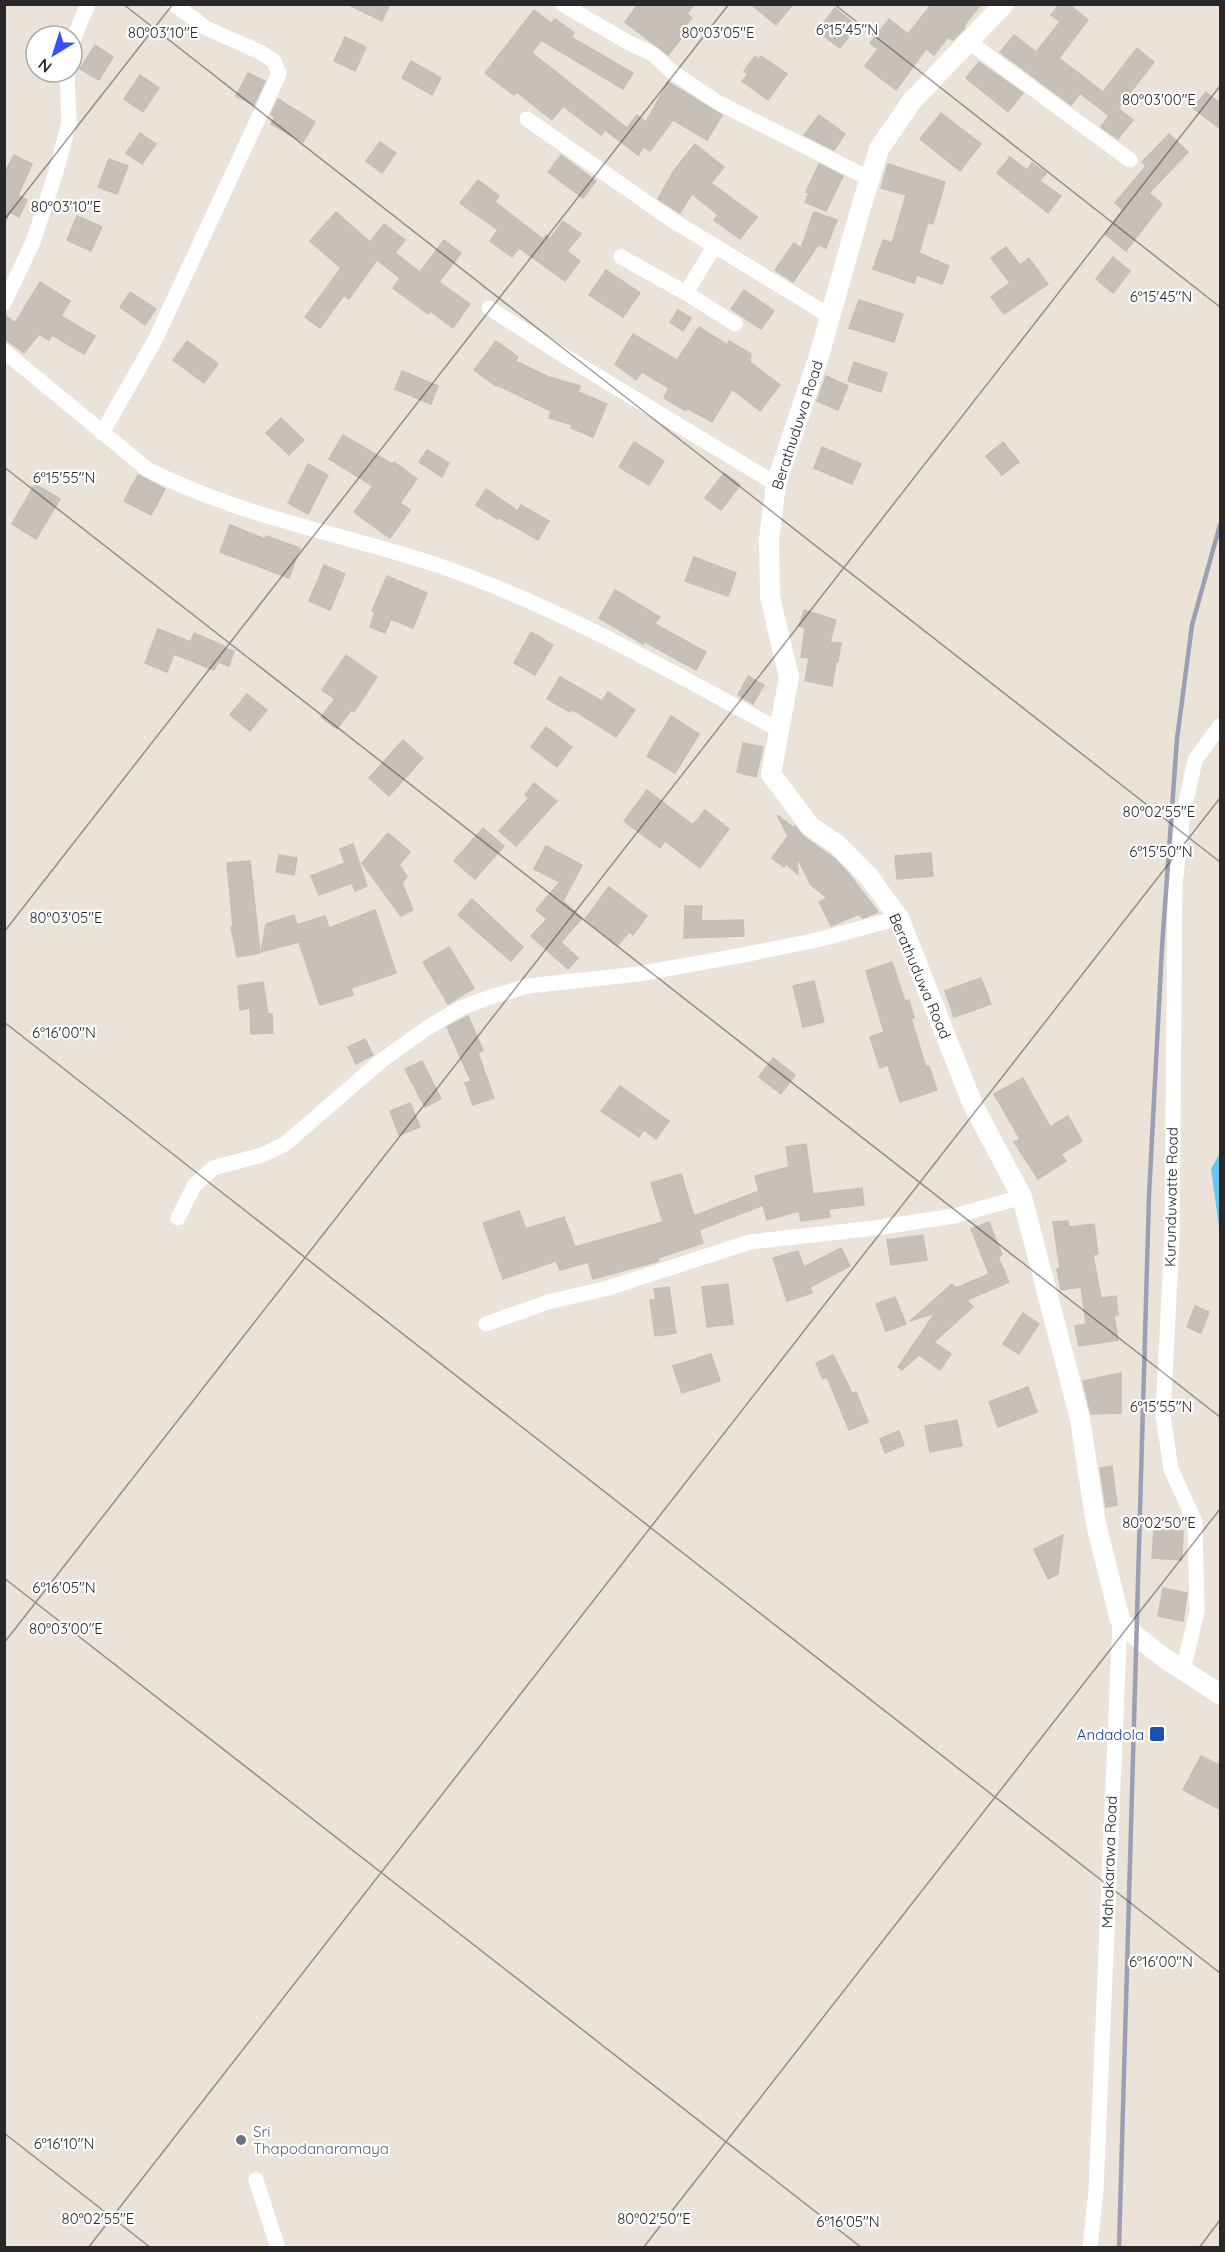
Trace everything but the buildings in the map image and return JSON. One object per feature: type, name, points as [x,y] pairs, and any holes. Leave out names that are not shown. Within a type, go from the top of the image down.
[{"type":"street","points":[[80,24],[88,4]]},
{"type":"street","points":[[102,433],[155,340],[279,74],[274,61],[260,52],[206,28],[174,4]]},
{"type":"street","points":[[562,4],[631,44],[653,54],[671,71],[717,102],[870,179]]},
{"type":"street","name":"Berathuduwa Road","points":[[1004,4],[912,101],[879,149],[819,356],[776,484],[769,539],[771,597],[789,677],[771,774],[810,826],[838,845],[870,878],[898,918],[972,1105],[1022,1197],[1080,1419],[1096,1524],[1120,1620]]},
{"type":"street","points":[[969,42],[1130,160]]},
{"type":"street","points":[[4,303],[33,242],[56,171],[69,123],[67,84]]},
{"type":"street","points":[[527,119],[672,220],[830,316]]},
{"type":"street","points":[[686,293],[714,247]]},
{"type":"street","points":[[621,257],[686,293],[735,324]]},
{"type":"street","points":[[489,308],[776,484]]},
{"type":"street","points":[[4,351],[147,469],[175,483],[266,515],[440,566],[528,600],[650,660],[779,730]]},
{"type":"street","name":"Kurunduwatte Road","points":[[1183,1671],[1197,1611],[1195,1522],[1171,1469],[1163,1415],[1172,1237],[1175,886],[1182,821],[1195,760],[1221,726]]},
{"type":"street","points":[[178,1218],[194,1186],[213,1168],[262,1155],[285,1144],[381,1060],[461,1008],[528,986],[638,974],[743,955],[817,940],[898,918]]},
{"type":"street","points":[[486,1324],[548,1302],[608,1288],[750,1242],[875,1228],[954,1216],[1022,1197]]},
{"type":"street","points":[[1120,1620],[1136,1636],[1183,1671],[1221,1694]]},
{"type":"street","name":"Mahakarawa Road","points":[[1090,2247],[1096,2191],[1120,1620]]},
{"type":"street","points":[[256,2180],[278,2247]]},
{"type":"water","points":[[1220,1153],[1220,1234],[1211,1169]]},
{"type":"railway","points":[[1119,2248],[1149,1196],[1162,947],[1177,739],[1192,625],[1220,525]]},
{"type":"place","name":"Andadola","points":[[1157,1734]]},
{"type":"place","name":"Sri Thapodanaramaya","points":[[241,2140]]}]
